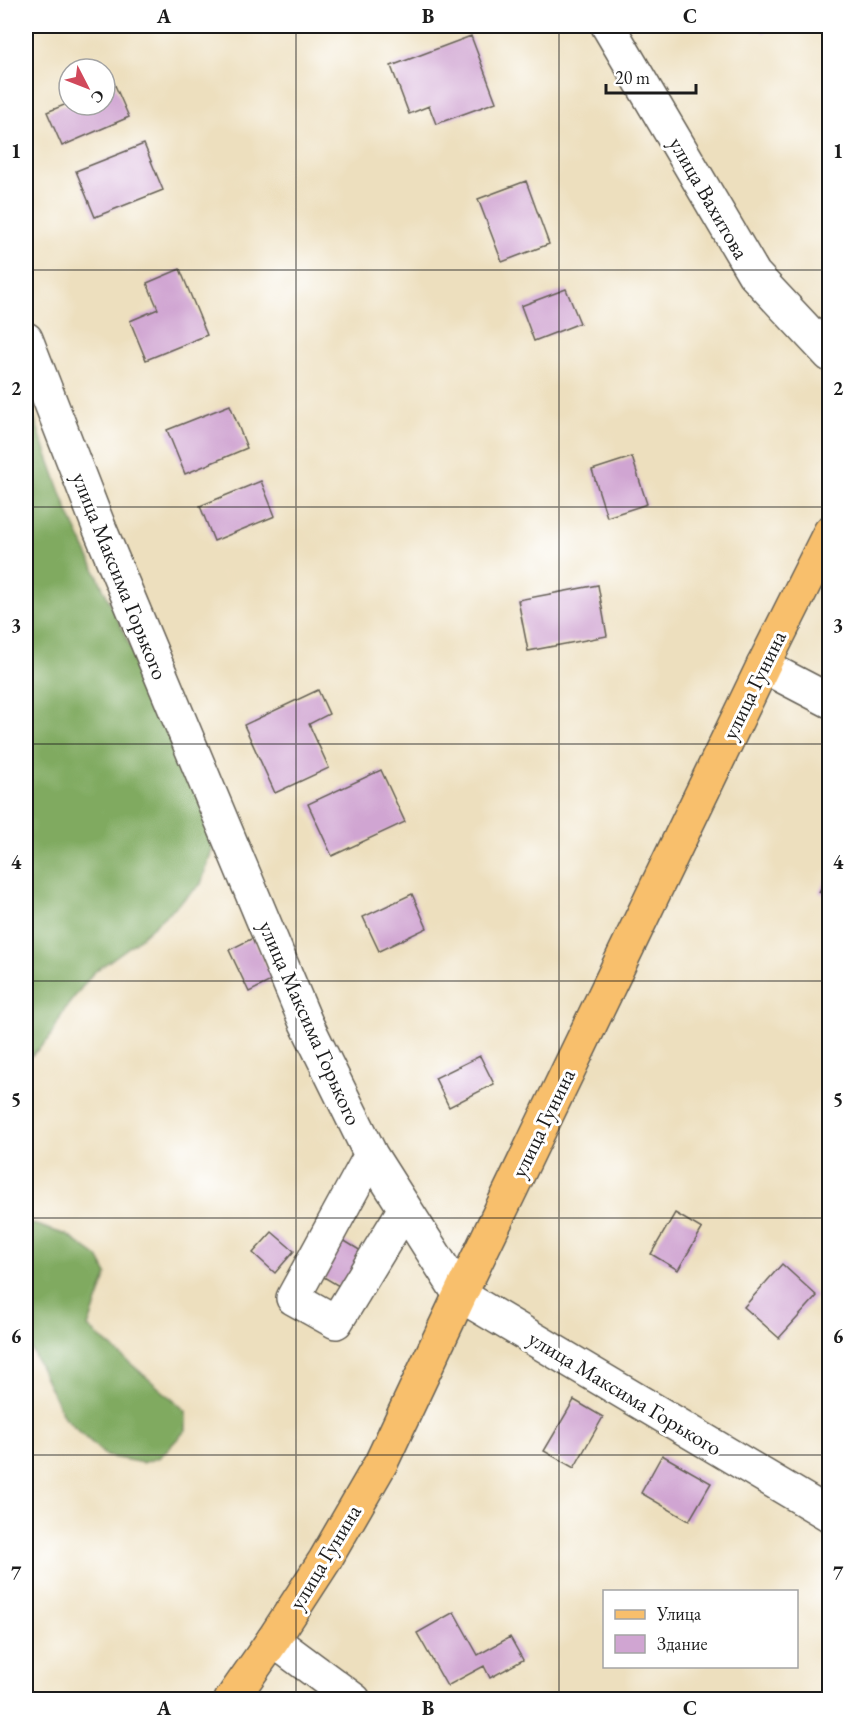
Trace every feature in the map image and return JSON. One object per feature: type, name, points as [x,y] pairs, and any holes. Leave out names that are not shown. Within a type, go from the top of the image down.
[{"type":"main road","name":"улица Гунина","points":[[231,1700],[325,1560],[381,1463],[763,666],[830,532]]},
{"type":"street","name":"улица Вахитова","points":[[608,26],[754,274],[830,356]]},
{"type":"street","name":"улица Максима Горького","points":[[26,339],[99,527],[306,1023],[371,1155],[460,1295],[830,1515]]},
{"type":"street","points":[[763,666],[830,701]]},
{"type":"street","points":[[371,1155],[293,1298],[336,1322],[404,1210]]},
{"type":"street","points":[[273,1640],[354,1700]]},
{"type":"green space","points":[[26,396],[68,512],[217,834],[201,884],[133,944],[93,973],[65,1009],[49,1039],[26,1061]]},
{"type":"green space","points":[[33,1224],[67,1235],[98,1257],[107,1274],[88,1327],[186,1411],[186,1430],[160,1457],[143,1463],[106,1456],[64,1417],[26,1338],[26,1226]]},
{"type":"building","points":[[759,26],[777,26],[763,33]]},
{"type":"building","points":[[471,36],[496,102],[436,124],[429,106],[409,114],[391,66]]},
{"type":"building","points":[[117,90],[129,117],[62,146],[47,112],[57,108],[57,117],[117,117]]},
{"type":"building","points":[[144,144],[163,190],[95,217],[76,171]]},
{"type":"building","points":[[526,181],[549,244],[502,262],[478,199]]},
{"type":"building","points":[[180,269],[207,335],[146,360],[130,321],[158,309],[147,283]]},
{"type":"building","points":[[566,289],[580,323],[534,341],[521,306]]},
{"type":"building","points":[[230,405],[247,448],[185,474],[167,430]]},
{"type":"building","points":[[632,457],[647,504],[607,517],[592,470]]},
{"type":"building","points":[[261,481],[275,516],[214,541],[200,506]]},
{"type":"building","points":[[598,585],[607,636],[528,651],[518,600]]},
{"type":"building","points":[[318,690],[329,714],[309,724],[329,768],[275,793],[244,725]]},
{"type":"building","points":[[381,770],[405,822],[332,856],[308,804]]},
{"type":"building","points":[[830,872],[830,898],[819,892]]},
{"type":"building","points":[[412,894],[427,928],[379,951],[363,917]]},
{"type":"building","points":[[253,938],[273,980],[249,992],[229,950]]},
{"type":"building","points":[[480,1056],[494,1084],[449,1107],[435,1078]]},
{"type":"building","points":[[675,1213],[702,1229],[678,1270],[651,1254]]},
{"type":"building","points":[[272,1232],[294,1251],[275,1273],[253,1253]]},
{"type":"building","points":[[343,1240],[366,1254],[344,1289],[322,1276]]},
{"type":"building","points":[[782,1264],[817,1296],[779,1338],[744,1307]]},
{"type":"building","points":[[574,1400],[603,1417],[574,1468],[544,1451]]},
{"type":"building","points":[[662,1455],[711,1483],[689,1521],[641,1493]]},
{"type":"building","points":[[454,1612],[478,1655],[510,1637],[523,1660],[490,1678],[484,1666],[447,1686],[417,1633]]}]
